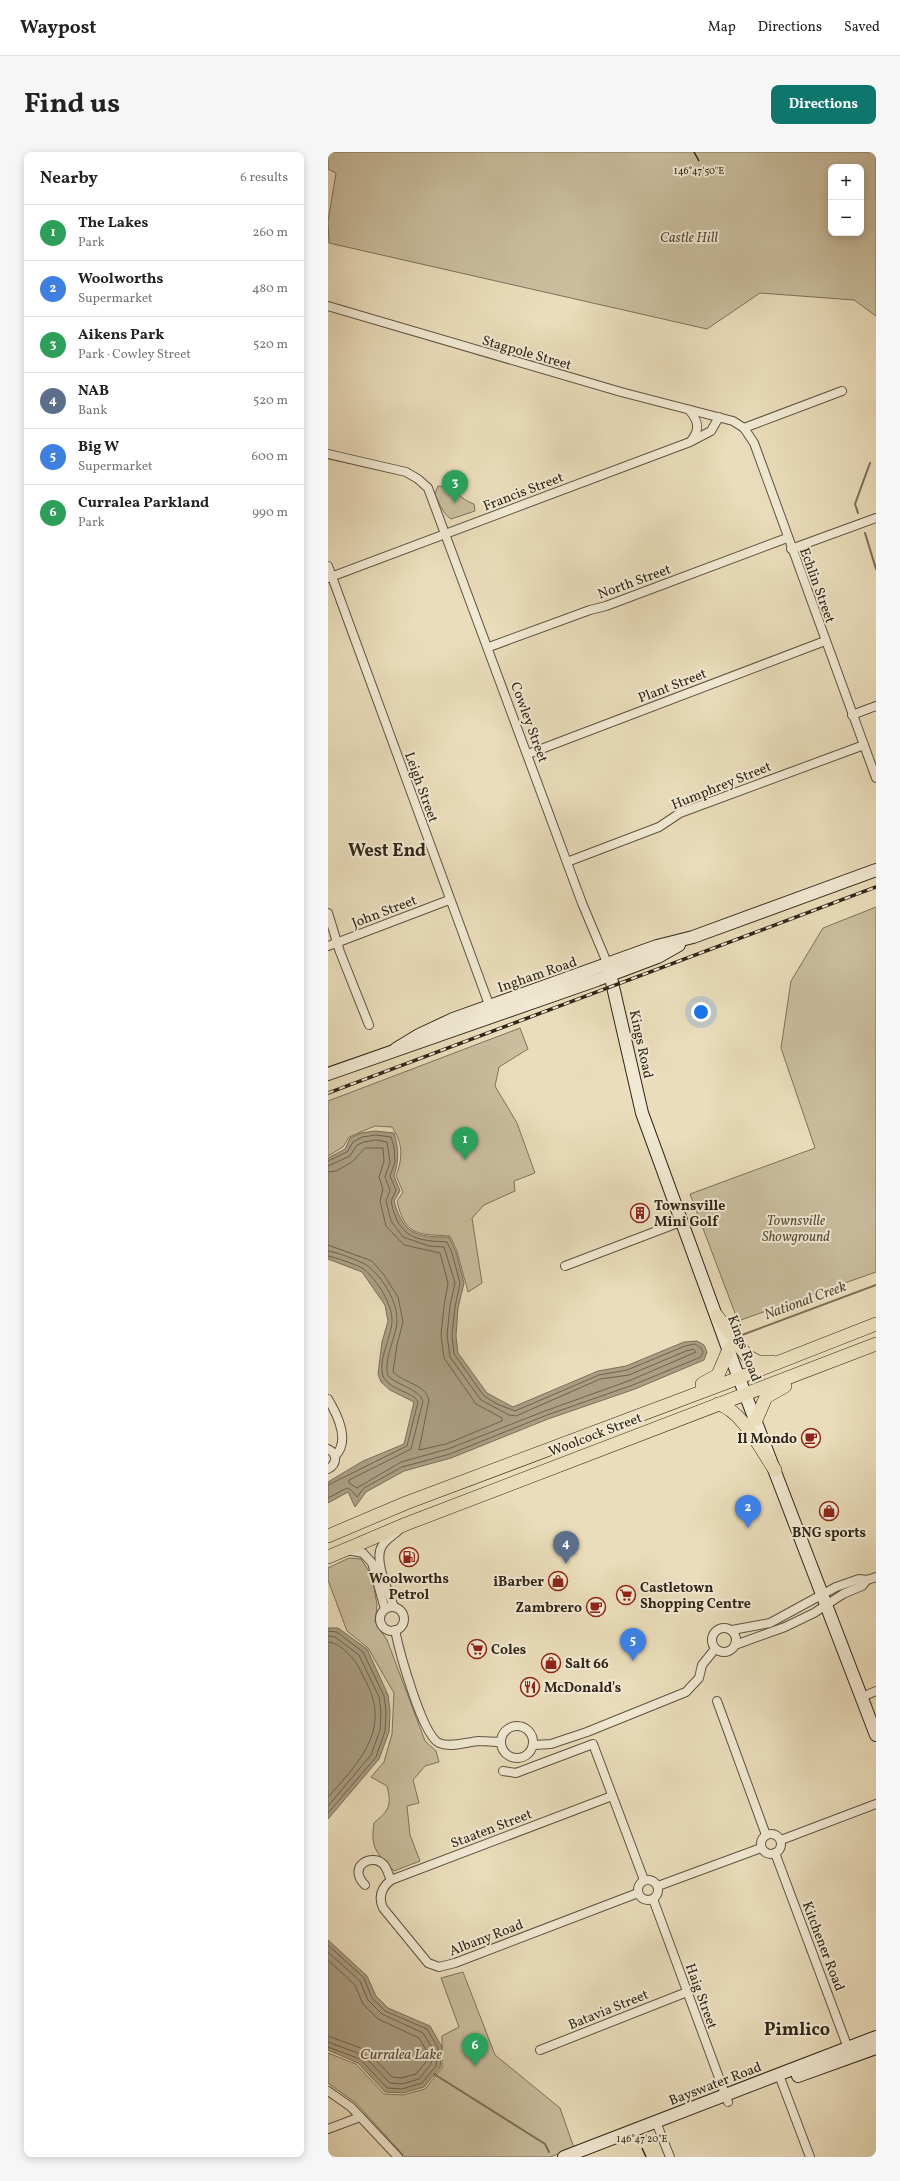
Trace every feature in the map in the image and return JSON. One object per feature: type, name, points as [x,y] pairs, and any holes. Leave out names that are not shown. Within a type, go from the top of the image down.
[{"type":"main road","name":"Ingham Road","points":[[328,1074],[396,1049],[440,1025],[492,1011],[609,970],[658,957],[693,937],[876,870]]},
{"type":"main road","name":"Kings Road","points":[[609,970],[642,1113],[729,1349],[876,1735]]},
{"type":"main road","points":[[717,1316],[747,1356],[758,1362],[776,1362]]},
{"type":"main road","name":"Woolcock Street","points":[[328,1536],[464,1480],[640,1416],[876,1324]]},
{"type":"main road","name":"Woolcock Street","points":[[328,1557],[406,1524],[876,1344]]},
{"type":"main road","points":[[640,1416],[681,1392],[715,1379],[721,1370],[729,1349]]},
{"type":"main road","points":[[756,1420],[763,1401],[772,1392],[876,1352]]},
{"type":"main road","points":[[718,1404],[731,1409],[739,1418],[775,1470]]},
{"type":"main road","name":"Bayswater Road","points":[[564,2157],[658,2125],[727,2099],[876,2037]]},
{"type":"main road","name":"Bayswater Road","points":[[780,2078],[876,2048]]},
{"type":"main road","name":"Bayswater Road","points":[[583,2157],[658,2125]]},
{"type":"street","name":"Stagpole Street","points":[[328,306],[606,388],[719,417]]},
{"type":"street","points":[[719,417],[733,421],[744,428],[842,391]]},
{"type":"street","points":[[689,410],[697,420],[698,430],[690,442]]},
{"type":"street","name":"Francis Street","points":[[330,577],[690,442],[711,431],[719,417]]},
{"type":"street","name":"Echlin Street","points":[[744,428],[754,443],[787,538],[876,778]]},
{"type":"street","name":"Cowley Street","points":[[328,454],[406,472],[418,479],[428,488],[567,862],[609,970]]},
{"type":"street","points":[[792,549],[876,518]]},
{"type":"street","name":"North Street","points":[[488,647],[590,610],[606,606],[787,538]]},
{"type":"street","name":"Leigh Street","points":[[328,566],[330,577],[492,1011]]},
{"type":"street","name":"Plant Street","points":[[528,754],[826,641]]},
{"type":"street","points":[[852,715],[876,706]]},
{"type":"street","name":"Humphrey Street","points":[[567,862],[659,827],[680,813],[864,745]]},
{"type":"street","name":"John Street","points":[[328,946],[450,900]]},
{"type":"street","points":[[328,913],[369,1025]]},
{"type":"street","points":[[565,1266],[683,1221]]},
{"type":"street","points":[[328,1399],[340,1426],[342,1442],[339,1452],[335,1456],[335,1463],[328,1469]]},
{"type":"street","points":[[335,1456],[328,1449],[342,1442]]},
{"type":"street","points":[[394,1607],[385,1609],[380,1616],[381,1624],[386,1630],[395,1630],[401,1626],[404,1620],[402,1613],[394,1607],[380,1568],[379,1553],[386,1542],[406,1524]]},
{"type":"street","points":[[344,1550],[363,1553],[372,1563],[385,1609]]},
{"type":"street","points":[[715,1649],[726,1652],[735,1645],[773,1632],[825,1600],[836,1587],[859,1579],[867,1580],[876,1577]]},
{"type":"street","points":[[715,1649],[712,1642],[713,1633],[720,1628],[732,1630],[770,1623],[825,1600]]},
{"type":"street","points":[[395,1630],[400,1656],[417,1703],[428,1730],[439,1743],[500,1742]]},
{"type":"street","points":[[732,1630],[736,1641],[735,1645]]},
{"type":"street","points":[[534,1745],[551,1744],[587,1732],[686,1692],[699,1678],[702,1665],[715,1649]]},
{"type":"street","points":[[862,1697],[876,1691]]},
{"type":"street","points":[[717,1701],[766,1834]]},
{"type":"street","points":[[520,1726],[529,1730],[533,1735],[534,1745],[529,1754],[517,1758],[505,1753],[500,1742],[508,1728],[520,1726]]},
{"type":"street","points":[[503,1771],[516,1773],[593,1744],[644,1880]]},
{"type":"street","name":"Staaten Street","points":[[383,1888],[391,1880],[612,1796]]},
{"type":"street","points":[[781,1840],[876,1804]]},
{"type":"street","points":[[766,1834],[776,1835],[781,1840],[781,1847],[775,1853],[767,1854],[761,1848],[761,1840],[766,1834]]},
{"type":"street","points":[[658,1886],[761,1848]]},
{"type":"street","name":"Kitchener Road","points":[[775,1853],[848,2048]]},
{"type":"street","points":[[365,1885],[359,1879],[357,1872],[360,1866],[366,1861],[376,1861],[384,1865],[391,1880]]},
{"type":"street","points":[[644,1880],[653,1880],[658,1886],[658,1893],[653,1899],[644,1899],[638,1893],[639,1885],[644,1880]]},
{"type":"street","name":"Albany Road","points":[[383,1888],[380,1902],[383,1908],[428,1963],[439,1967],[455,1964],[638,1893]]},
{"type":"street","name":"Haig Street","points":[[653,1899],[727,2099]]},
{"type":"street","name":"Batavia Street","points":[[540,2050],[687,1992]]},
{"type":"street","points":[[780,2078],[810,2157]]},
{"type":"street","points":[[328,2091],[351,2107],[398,2157]]},
{"type":"street","points":[[328,2129],[360,2117]]},
{"type":"street","points":[[658,2125],[670,2157]]},
{"type":"green space","name":"Castle Hill","points":[[328,152],[876,152],[876,316],[854,300],[760,293],[707,329],[329,243],[328,221],[336,173],[328,169]]},
{"type":"green space","points":[[438,486],[448,488],[465,500],[474,504],[475,511],[451,519],[448,517],[443,511],[435,494]]},
{"type":"green space","name":"Townsville Showground","points":[[876,907],[876,1272],[738,1321],[690,1194],[815,1148],[781,1048],[791,981],[823,928]]},
{"type":"green space","points":[[520,1028],[528,1049],[499,1067],[495,1086],[517,1123],[535,1173],[514,1181],[515,1191],[484,1205],[472,1218],[482,1283],[468,1292],[457,1251],[450,1236],[429,1235],[414,1231],[404,1221],[397,1201],[403,1192],[396,1176],[400,1163],[401,1151],[396,1133],[392,1127],[375,1126],[349,1137],[343,1147],[328,1156],[328,1101]]},
{"type":"green space","points":[[349,1558],[361,1559],[372,1576],[377,1605],[375,1622],[387,1640],[425,1741],[436,1751],[439,1762],[425,1766],[413,1780],[419,1803],[407,1806],[410,1835],[420,1861],[394,1871],[379,1855],[373,1839],[374,1823],[383,1815],[388,1807],[389,1798],[387,1786],[371,1777],[384,1762],[392,1734],[394,1693],[368,1648],[347,1631],[328,1580],[328,1568]]},
{"type":"green space","points":[[463,1972],[495,2055],[560,2108],[574,2148],[550,2157],[405,2157],[356,2103],[328,2083],[328,2053],[356,2064],[384,2094],[403,2095],[425,2089],[442,2068],[442,2036],[459,2027],[441,1978]]},
{"type":"water","points":[[375,1131],[394,1133],[398,1154],[394,1176],[400,1191],[394,1201],[402,1221],[413,1232],[420,1235],[449,1237],[456,1252],[464,1283],[458,1308],[456,1336],[458,1353],[487,1393],[513,1407],[598,1371],[626,1366],[684,1342],[697,1341],[704,1345],[707,1352],[704,1360],[635,1389],[548,1419],[451,1458],[404,1471],[366,1492],[355,1507],[348,1492],[328,1503],[328,1482],[363,1461],[404,1444],[414,1402],[390,1390],[381,1382],[378,1374],[382,1342],[388,1321],[385,1305],[362,1272],[328,1259],[328,1158],[345,1149],[350,1138],[361,1133]]},
{"type":"water","points":[[328,1628],[338,1628],[367,1649],[388,1695],[390,1711],[389,1732],[379,1759],[328,1819]]},
{"type":"water","name":"Curralea Lake","points":[[328,1940],[367,1976],[376,1996],[388,2008],[430,2026],[442,2047],[440,2068],[424,2087],[403,2093],[385,2092],[358,2063],[328,2050]]},
{"type":"waterway","points":[[858,513],[855,504],[870,463]]},
{"type":"waterway","points":[[865,533],[876,569]]},
{"type":"waterway","name":"National Creek","points":[[742,1335],[876,1285]]},
{"type":"waterway","points":[[434,2074],[545,2144],[549,2152]]},
{"type":"railway","points":[[328,1093],[876,887]]},
{"type":"place","name":"Aikens Park","points":[[455,503]]},
{"type":"place","name":"The Lakes","points":[[465,1160]]},
{"type":"place","name":"Townsville Mini Golf","points":[[640,1213]]},
{"type":"place","name":"Il Mondo","points":[[811,1438]]},
{"type":"place","name":"BNG sports","points":[[829,1511]]},
{"type":"place","name":"Woolworths","points":[[748,1528]]},
{"type":"place","name":"Woolworths Petrol","points":[[409,1557]]},
{"type":"place","name":"NAB","points":[[566,1564]]},
{"type":"place","name":"iBarber","points":[[558,1581]]},
{"type":"place","name":"Castletown Shopping Centre","points":[[626,1595]]},
{"type":"place","name":"Zambrero","points":[[596,1607]]},
{"type":"place","name":"Coles","points":[[477,1649]]},
{"type":"place","name":"Big W","points":[[633,1661]]},
{"type":"place","name":"Salt 66","points":[[551,1663]]},
{"type":"place","name":"McDonald's","points":[[530,1687]]},
{"type":"place","name":"Curralea Parkland","points":[[475,2066]]},
{"type":"district","name":"West End","points":[[387,850]]},
{"type":"district","name":"Pimlico","points":[[797,2029]]}]
